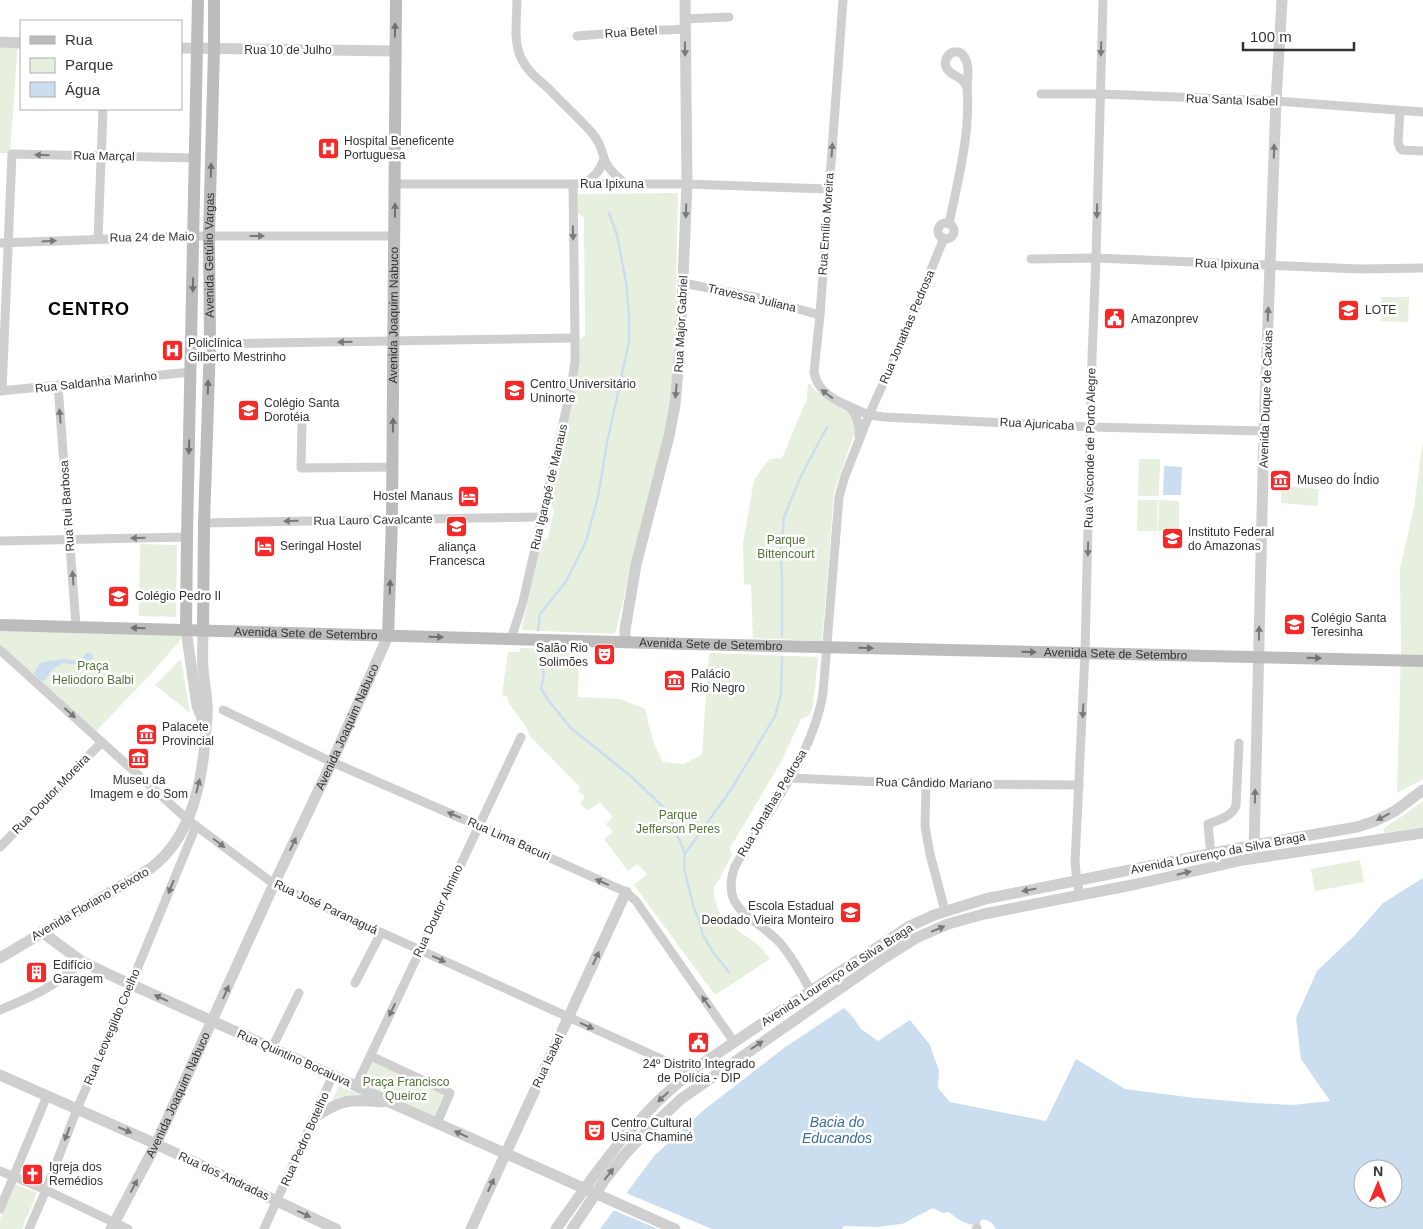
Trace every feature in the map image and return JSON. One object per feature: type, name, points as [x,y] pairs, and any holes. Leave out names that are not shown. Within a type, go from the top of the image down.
[{"type":"main road","name":"Avenida Getúlio Vargas","points":[[186,630],[198,0]]},
{"type":"main road","name":"Avenida Getúlio Vargas","points":[[203,631],[204,523],[210,344],[209,236],[214,0]]},
{"type":"main road","name":"Avenida Joaquim Nabuco","points":[[388,636],[393,467],[396,0]]},
{"type":"main road","name":"Avenida Sete de Setembro","points":[[0,625],[826,648],[1423,661]]},
{"type":"street","points":[[517,0],[518,48],[524,64],[592,133],[598,141],[604,159],[613,173],[626,184]]},
{"type":"street","name":"Rua Major Gabriel","points":[[624,642],[636,564],[673,421],[680,348],[687,184],[685,0]]},
{"type":"street","name":"Rua Emílio Moreira","points":[[842,0],[820,315],[814,364],[815,380],[827,395],[869,416]]},
{"type":"street","name":"Rua Visconde de Porto Alegre","points":[[1080,895],[1076,863],[1085,653],[1103,0]]},
{"type":"street","name":"Avenida Duque de Caxias","points":[[1255,858],[1264,431],[1276,101],[1282,0]]},
{"type":"street","name":"Rua Betel","points":[[577,36],[628,32],[729,17]]},
{"type":"street","points":[[0,42],[20,43]]},
{"type":"street","name":"Rua 10 de Julho","points":[[182,48],[395,51]]},
{"type":"street","name":"Rua Jonathas Pedrosa","points":[[810,991],[780,943],[750,919],[735,904],[730,886],[731,876],[734,866],[790,778],[818,718],[823,694],[839,497],[859,440],[944,238],[940,235],[939,230],[941,225],[948,224],[966,134],[968,111],[967,87]]},
{"type":"street","name":"Rua Santa Isabel","points":[[1041,94],[1100,94],[1276,101],[1423,112]]},
{"type":"street","points":[[98,239],[103,110]]},
{"type":"street","points":[[1400,111],[1398,142],[1400,148],[1402,150],[1423,151]]},
{"type":"street","name":"Rua Marçal","points":[[4,243],[12,154],[196,158]]},
{"type":"street","points":[[584,184],[595,177],[601,170],[604,159]]},
{"type":"street","name":"Rua Ipixuna","points":[[396,184],[687,184],[829,189]]},
{"type":"street","name":"Rua Igarapé de Manaus","points":[[511,639],[523,602],[571,388],[575,362],[572,184]]},
{"type":"street","name":"Rua 24 de Maio","points":[[4,243],[194,236],[395,236]]},
{"type":"street","points":[[1,391],[4,243]]},
{"type":"street","name":"Rua Ipixuna","points":[[1032,259],[1096,258],[1360,269],[1423,268]]},
{"type":"street","name":"Travessa Juliana","points":[[683,283],[759,298],[820,315]]},
{"type":"street","points":[[210,344],[575,338]]},
{"type":"street","name":"Rua Saldanha Marinho","points":[[1,391],[191,372]]},
{"type":"street","name":"Rua Rui Barbosa","points":[[58,385],[76,626]]},
{"type":"street","name":"Rua Jonathas Pedrosa","points":[[849,406],[858,422],[860,430],[859,440]]},
{"type":"street","name":"Rua Ajuricaba","points":[[869,416],[1090,427],[1264,431]]},
{"type":"street","points":[[302,420],[301,468],[393,467]]},
{"type":"street","name":"Rua Lauro Cavalcante","points":[[204,523],[541,516]]},
{"type":"street","points":[[0,540],[187,537]]},
{"type":"street","name":"Avenida Floriano Peixoto","points":[[186,630],[197,706],[206,729]]},
{"type":"street","name":"Avenida Floriano Peixoto","points":[[0,958],[151,868],[169,852],[192,823],[203,766],[206,729],[207,705],[203,668],[203,631]]},
{"type":"street","name":"Avenida Joaquim Nabuco","points":[[112,1226],[156,1144],[388,636]]},
{"type":"street","name":"Rua José Paranaguá","points":[[0,650],[192,823],[274,884],[690,1072],[706,1081]]},
{"type":"street","name":"Rua Lima Bacuri","points":[[222,710],[332,762],[626,892],[636,901],[734,1042]]},
{"type":"street","name":"Rua Doutor Almino","points":[[356,1086],[521,737]]},
{"type":"street","name":"Rua Doutor Moreira","points":[[0,847],[102,742]]},
{"type":"street","points":[[1211,854],[1208,824],[1228,816],[1236,806],[1239,743]]},
{"type":"street","name":"Rua Cândido Mariano","points":[[790,778],[926,784],[1079,785]]},
{"type":"street","points":[[926,784],[926,831],[945,911]]},
{"type":"street","name":"Avenida Lourenço da Silva Braga","points":[[556,1229],[597,1170],[626,1134],[690,1072],[810,991],[902,931],[921,921],[945,911],[994,897],[1254,845],[1357,827],[1375,821],[1395,810],[1423,790]]},
{"type":"street","name":"Rua Leovegildo Coelho","points":[[29,1229],[131,984],[192,823]]},
{"type":"street","name":"Avenida Lourenço da Silva Braga","points":[[572,1229],[606,1178],[626,1153],[681,1099],[884,958],[916,938],[948,924],[997,911],[1255,858],[1423,833]]},
{"type":"street","name":"Rua Isabel","points":[[471,1229],[626,892]]},
{"type":"street","points":[[994,897],[997,911]]},
{"type":"street","name":"Rua Quintino Bocaiuva","points":[[42,932],[81,961],[389,1102],[675,1229]]},
{"type":"street","points":[[355,983],[381,933]]},
{"type":"street","points":[[0,1010],[34,996],[58,982],[81,961]]},
{"type":"street","points":[[272,1048],[299,992]]},
{"type":"street","points":[[785,1008],[794,1020]]},
{"type":"street","points":[[371,1056],[450,1093],[437,1123]]},
{"type":"street","name":"Rua dos Andradas","points":[[0,1075],[156,1144],[336,1229]]},
{"type":"street","name":"Rua Pedro Botelho","points":[[264,1229],[334,1076]]},
{"type":"street","points":[[0,1209],[47,1096]]},
{"type":"street","points":[[315,1117],[345,1101],[389,1102]]},
{"type":"street","points":[[0,1170],[46,1190],[112,1226],[128,1229]]},
{"type":"green space","points":[[0,42],[18,42],[10,153],[0,153]]},
{"type":"green space","points":[[678,193],[674,376],[668,421],[616,631],[613,634],[521,630],[529,599],[539,543],[548,538],[554,510],[549,503],[576,382],[580,340],[585,335],[584,218],[577,212],[577,198],[579,194]]},
{"type":"green space","points":[[1381,297],[1409,297],[1408,322],[1381,321]]},
{"type":"green space","name":"Parque Bittencourt","points":[[808,384],[811,384],[814,390],[848,410],[857,426],[834,492],[822,641],[753,638],[751,585],[744,584],[743,543],[754,480],[770,459],[782,458],[807,399]]},
{"type":"green space","points":[[1423,440],[1423,779],[1397,793],[1401,653],[1400,569],[1414,507]]},
{"type":"green space","points":[[1139,459],[1160,459],[1159,496],[1138,496]]},
{"type":"green space","points":[[1282,486],[1319,489],[1317,506],[1281,503]]},
{"type":"green space","points":[[1138,500],[1158,500],[1157,531],[1137,531]]},
{"type":"green space","points":[[1159,500],[1179,501],[1179,532],[1158,531]]},
{"type":"green space","points":[[140,544],[177,545],[176,617],[139,616]]},
{"type":"green space","name":"Praça Heliodoro Balbi","points":[[0,629],[184,633],[178,643],[145,680],[96,731],[0,647]]},
{"type":"green space","name":"Parque Jefferson Peres","points":[[520,648],[579,650],[578,697],[620,699],[645,709],[653,741],[663,762],[684,764],[702,754],[709,653],[817,657],[815,689],[809,716],[801,719],[781,762],[730,848],[732,855],[714,887],[717,907],[725,920],[758,945],[770,959],[715,995],[634,885],[647,874],[637,864],[628,871],[604,839],[613,832],[606,824],[613,817],[600,802],[587,811],[580,803],[585,797],[578,791],[580,787],[531,737],[508,702],[507,696],[502,695],[508,652],[520,652]]},
{"type":"green space","points":[[181,659],[190,713],[155,685]]},
{"type":"green space","points":[[1423,801],[1423,827],[1384,833],[1384,828]]},
{"type":"green space","points":[[1360,860],[1364,882],[1315,891],[1311,869]]},
{"type":"green space","name":"Praça Francisco Queiroz","points":[[373,1060],[449,1094],[438,1118],[362,1084]]},
{"type":"green space","points":[[339,1086],[363,1096],[330,1105]]},
{"type":"green space","points":[[15,1184],[37,1193],[22,1229],[0,1229],[0,1219]]},
{"type":"water","points":[[1164,466],[1182,467],[1181,495],[1163,495]]},
{"type":"water","points":[[88,652],[92,654],[93,658],[90,661],[78,665],[63,663],[53,669],[44,681],[40,680],[34,673],[40,663],[60,659],[78,660]]},
{"type":"water","name":"Bacia do Educandos","points":[[1423,878],[1423,1229],[996,1229],[991,1222],[982,1219],[979,1225],[970,1224],[949,1212],[943,1213],[933,1208],[902,1224],[877,1227],[844,1226],[842,1229],[600,1229],[654,1156],[705,1109],[784,1048],[844,1008],[861,1029],[878,1041],[910,1020],[930,1045],[939,1071],[938,1088],[950,1102],[1046,1121],[1076,1059],[1125,1089],[1254,1103],[1292,1105],[1330,1101],[1301,1059],[1296,1018],[1317,971],[1356,934],[1383,903]]},
{"type":"pier","points":[[626,1193],[712,1229],[658,1229],[613,1210]]},
{"type":"waterway","points":[[538,630],[540,614],[565,583],[586,541],[598,497],[607,443],[629,342],[626,282],[617,235],[609,213]]},
{"type":"waterway","points":[[782,636],[781,555],[784,517],[801,476],[827,427]]},
{"type":"waterway","points":[[541,649],[543,654],[541,662],[544,674],[541,688],[548,700],[572,729],[633,778],[663,807],[670,817],[685,854],[684,868],[703,935],[713,952],[729,972]]},
{"type":"waterway","points":[[685,854],[732,788],[775,716],[781,694],[782,658]]},
{"type":"place","name":"Hospital Beneficente Portuguesa","points":[[328,148]]},
{"type":"place","name":"LOTE","points":[[1349,310]]},
{"type":"place","name":"Amazonprev","points":[[1115,319]]},
{"type":"place","name":"Policlínica Gilberto Mestrinho","points":[[172,350]]},
{"type":"place","name":"Centro Universitário Uninorte","points":[[514,391]]},
{"type":"place","name":"Colégio Santa Dorotéia","points":[[248,410]]},
{"type":"place","name":"Museo do Índio","points":[[1281,480]]},
{"type":"place","name":"Hostel Manaus","points":[[469,496]]},
{"type":"place","name":"aliança Francesca","points":[[457,526]]},
{"type":"place","name":"Instituto Federal do Amazonas","points":[[1172,539]]},
{"type":"place","name":"Seringal Hostel","points":[[264,546]]},
{"type":"place","name":"Colégio Pedro II","points":[[119,596]]},
{"type":"place","name":"Colégio Santa Teresinha","points":[[1295,625]]},
{"type":"place","name":"Salão Rio Solimões","points":[[604,655]]},
{"type":"place","name":"Palácio Rio Negro","points":[[675,681]]},
{"type":"place","name":"Palacete Provincial","points":[[146,734]]},
{"type":"place","name":"Museu da Imagem e do Som","points":[[139,759]]},
{"type":"place","name":"Escola Estadual Deodado Vieira Monteiro","points":[[850,913]]},
{"type":"place","name":"Edifício Garagem","points":[[37,972]]},
{"type":"place","name":"24º Distrito Integrado de Polícia - DIP","points":[[699,1043]]},
{"type":"place","name":"Centro Cultural Usina Chaminé","points":[[595,1130]]},
{"type":"place","name":"Igreja dos Remédios","points":[[33,1174]]},
{"type":"district","name":"CENTRO","points":[[89,309]]}]
